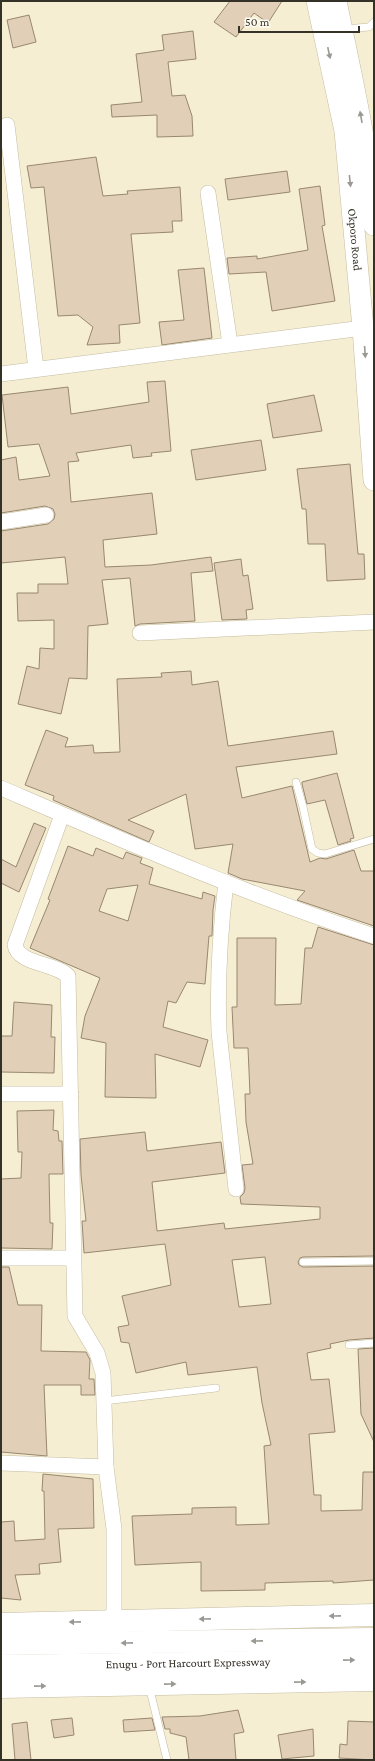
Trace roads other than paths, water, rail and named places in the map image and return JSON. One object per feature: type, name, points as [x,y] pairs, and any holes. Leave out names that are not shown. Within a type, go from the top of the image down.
[{"type":"main road","name":"Okporo Road","points":[[318,1],[345,132],[363,328],[374,480]]},
{"type":"main road","name":"Okporo Road","points":[[336,1],[341,29],[369,141],[374,225]]},
{"type":"main road","points":[[1,1624],[374,1615]]},
{"type":"main road","name":"Enugu - Port Harcourt Expressway","points":[[1,1666],[296,1651],[374,1639]]},
{"type":"main road","name":"Enugu - Port Harcourt Expressway","points":[[1,1644],[296,1651],[374,1660]]},
{"type":"main road","points":[[1,1687],[148,1684],[368,1683]]},
{"type":"street","points":[[7,125],[36,369]]},
{"type":"street","points":[[208,193],[230,344]]},
{"type":"street","points":[[1,374],[363,328]]},
{"type":"street","points":[[1,522],[46,515]]},
{"type":"street","points":[[140,633],[374,622]]},
{"type":"street","points":[[1,788],[62,815],[226,882],[322,919],[374,936]]},
{"type":"street","points":[[62,815],[15,944],[16,950],[22,957],[62,971],[68,976],[75,1316],[97,1353],[103,1373],[106,1467],[114,1529],[114,1621]]},
{"type":"street","points":[[226,882],[220,948],[218,1007],[219,1032],[236,1189]]},
{"type":"street","points":[[1,1094],[71,1094]]},
{"type":"street","points":[[1,1258],[74,1258]]},
{"type":"street","points":[[1,1463],[106,1467]]},
{"type":"lane","points":[[341,29],[369,28],[374,22]]},
{"type":"lane","points":[[296,782],[312,849],[318,853],[325,854],[374,839]]},
{"type":"lane","points":[[303,1262],[374,1261]]},
{"type":"lane","points":[[349,1345],[374,1343]]},
{"type":"lane","points":[[103,1401],[216,1388]]},
{"type":"lane","points":[[148,1684],[167,1760]]}]
